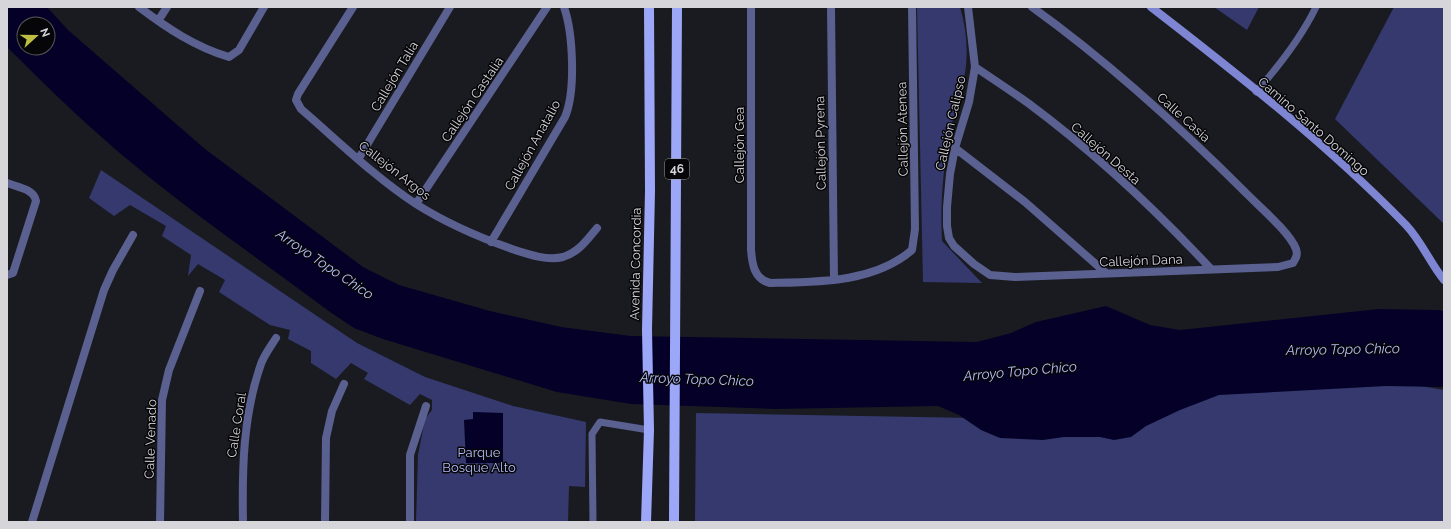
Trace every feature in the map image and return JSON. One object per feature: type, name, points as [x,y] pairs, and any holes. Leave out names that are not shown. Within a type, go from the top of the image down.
[{"type":"main road","name":"Avenida Concordia","points":[[646,522],[649,430],[647,330],[650,191],[650,7]]},
{"type":"main road","name":"46","points":[[674,522],[676,428],[675,331],[677,7]]},
{"type":"street","points":[[139,7],[158,21],[207,50],[229,57],[239,50],[264,7]]},
{"type":"street","points":[[158,21],[166,7]]},
{"type":"street","name":"Callejón Argos","points":[[353,7],[298,94],[296,100],[301,108],[358,158],[416,204],[452,224],[491,242],[546,258],[562,257],[577,251],[596,228]]},
{"type":"street","name":"Callejón Talía","points":[[358,158],[450,7]]},
{"type":"street","name":"Callejón Castalia","points":[[416,204],[547,7]]},
{"type":"street","name":"Callejón Anatalio","points":[[491,242],[563,121],[571,101],[572,64],[568,17],[564,7]]},
{"type":"street","name":"Callejón Gea","points":[[751,7],[752,264],[756,274],[762,281],[777,282],[834,280]]},
{"type":"street","name":"Callejón Pyrena","points":[[831,7],[834,280]]},
{"type":"street","name":"Callejón Atenea","points":[[834,280],[859,276],[887,266],[904,257],[912,250],[916,229],[912,7]]},
{"type":"street","name":"Callejón Calipso","points":[[968,7],[975,67],[969,102],[955,148],[947,207],[949,238],[963,255],[990,275]]},
{"type":"street","name":"Calle Casia","points":[[1032,7],[1124,80],[1189,136],[1292,242],[1297,256],[1293,263]]},
{"type":"street","name":"Camino Santo Domingo","points":[[1151,7],[1314,139],[1407,226],[1444,280]]},
{"type":"street","name":"Callejón Desta","points":[[975,67],[1028,103],[1078,142],[1156,212],[1211,269]]},
{"type":"street","points":[[955,148],[1025,202],[1106,273]]},
{"type":"street","points":[[7,183],[31,192],[35,196],[36,201],[13,273],[7,275]]},
{"type":"street","points":[[32,522],[104,290],[113,270],[133,235]]},
{"type":"street","name":"Callejón Dana","points":[[990,275],[1015,277],[1278,267],[1293,263]]},
{"type":"street","name":"Calle Venado","points":[[160,522],[162,400],[169,370],[200,292]]},
{"type":"street","name":"Calle Coral","points":[[243,522],[242,465],[249,409],[261,363],[276,338]]},
{"type":"street","points":[[326,522],[326,438],[332,411],[344,384]]},
{"type":"street","points":[[410,522],[410,455],[426,406]]},
{"type":"lane","points":[[1256,92],[1278,66],[1309,22],[1316,7]]},
{"type":"lane","points":[[593,522],[592,434],[600,422],[649,430]]},
{"type":"green space","points":[[917,7],[960,7],[963,17],[967,58],[962,88],[951,126],[946,159],[942,200],[942,241],[982,283],[923,282]]},
{"type":"green space","points":[[1214,7],[1259,7],[1247,30]]},
{"type":"green space","points":[[1394,7],[1444,7],[1444,224],[1335,119]]},
{"type":"green space","name":"Parque Bosque Alto","points":[[101,170],[357,343],[425,377],[513,406],[586,422],[585,487],[569,486],[568,522],[416,522],[418,455],[425,419],[432,410],[432,400],[420,394],[410,405],[364,379],[368,373],[351,363],[336,379],[311,363],[311,351],[288,339],[290,330],[270,325],[219,292],[225,280],[198,264],[188,276],[191,255],[162,236],[166,226],[130,205],[114,216],[89,198]]},
{"type":"green space","points":[[1363,376],[1444,390],[1444,522],[695,522],[696,413],[1039,419],[1069,393]]},
{"type":"water","points":[[7,7],[47,7],[55,16],[16,16],[16,56],[7,47]]},
{"type":"water","name":"Arroyo Topo Chico","points":[[56,17],[68,30],[205,149],[363,267],[399,285],[490,311],[561,327],[631,336],[977,342],[1011,333],[1036,322],[1106,306],[1150,325],[1180,330],[1379,309],[1438,310],[1444,311],[1444,387],[1386,386],[1219,395],[1180,410],[1146,426],[1131,437],[1114,440],[1100,437],[1064,437],[1043,440],[1000,438],[981,430],[959,415],[938,406],[776,409],[631,404],[557,392],[383,339],[354,328],[330,312],[167,191],[115,149],[16,56],[56,56]]},
{"type":"water","points":[[473,412],[503,413],[503,463],[466,463],[464,420],[473,419]]}]
